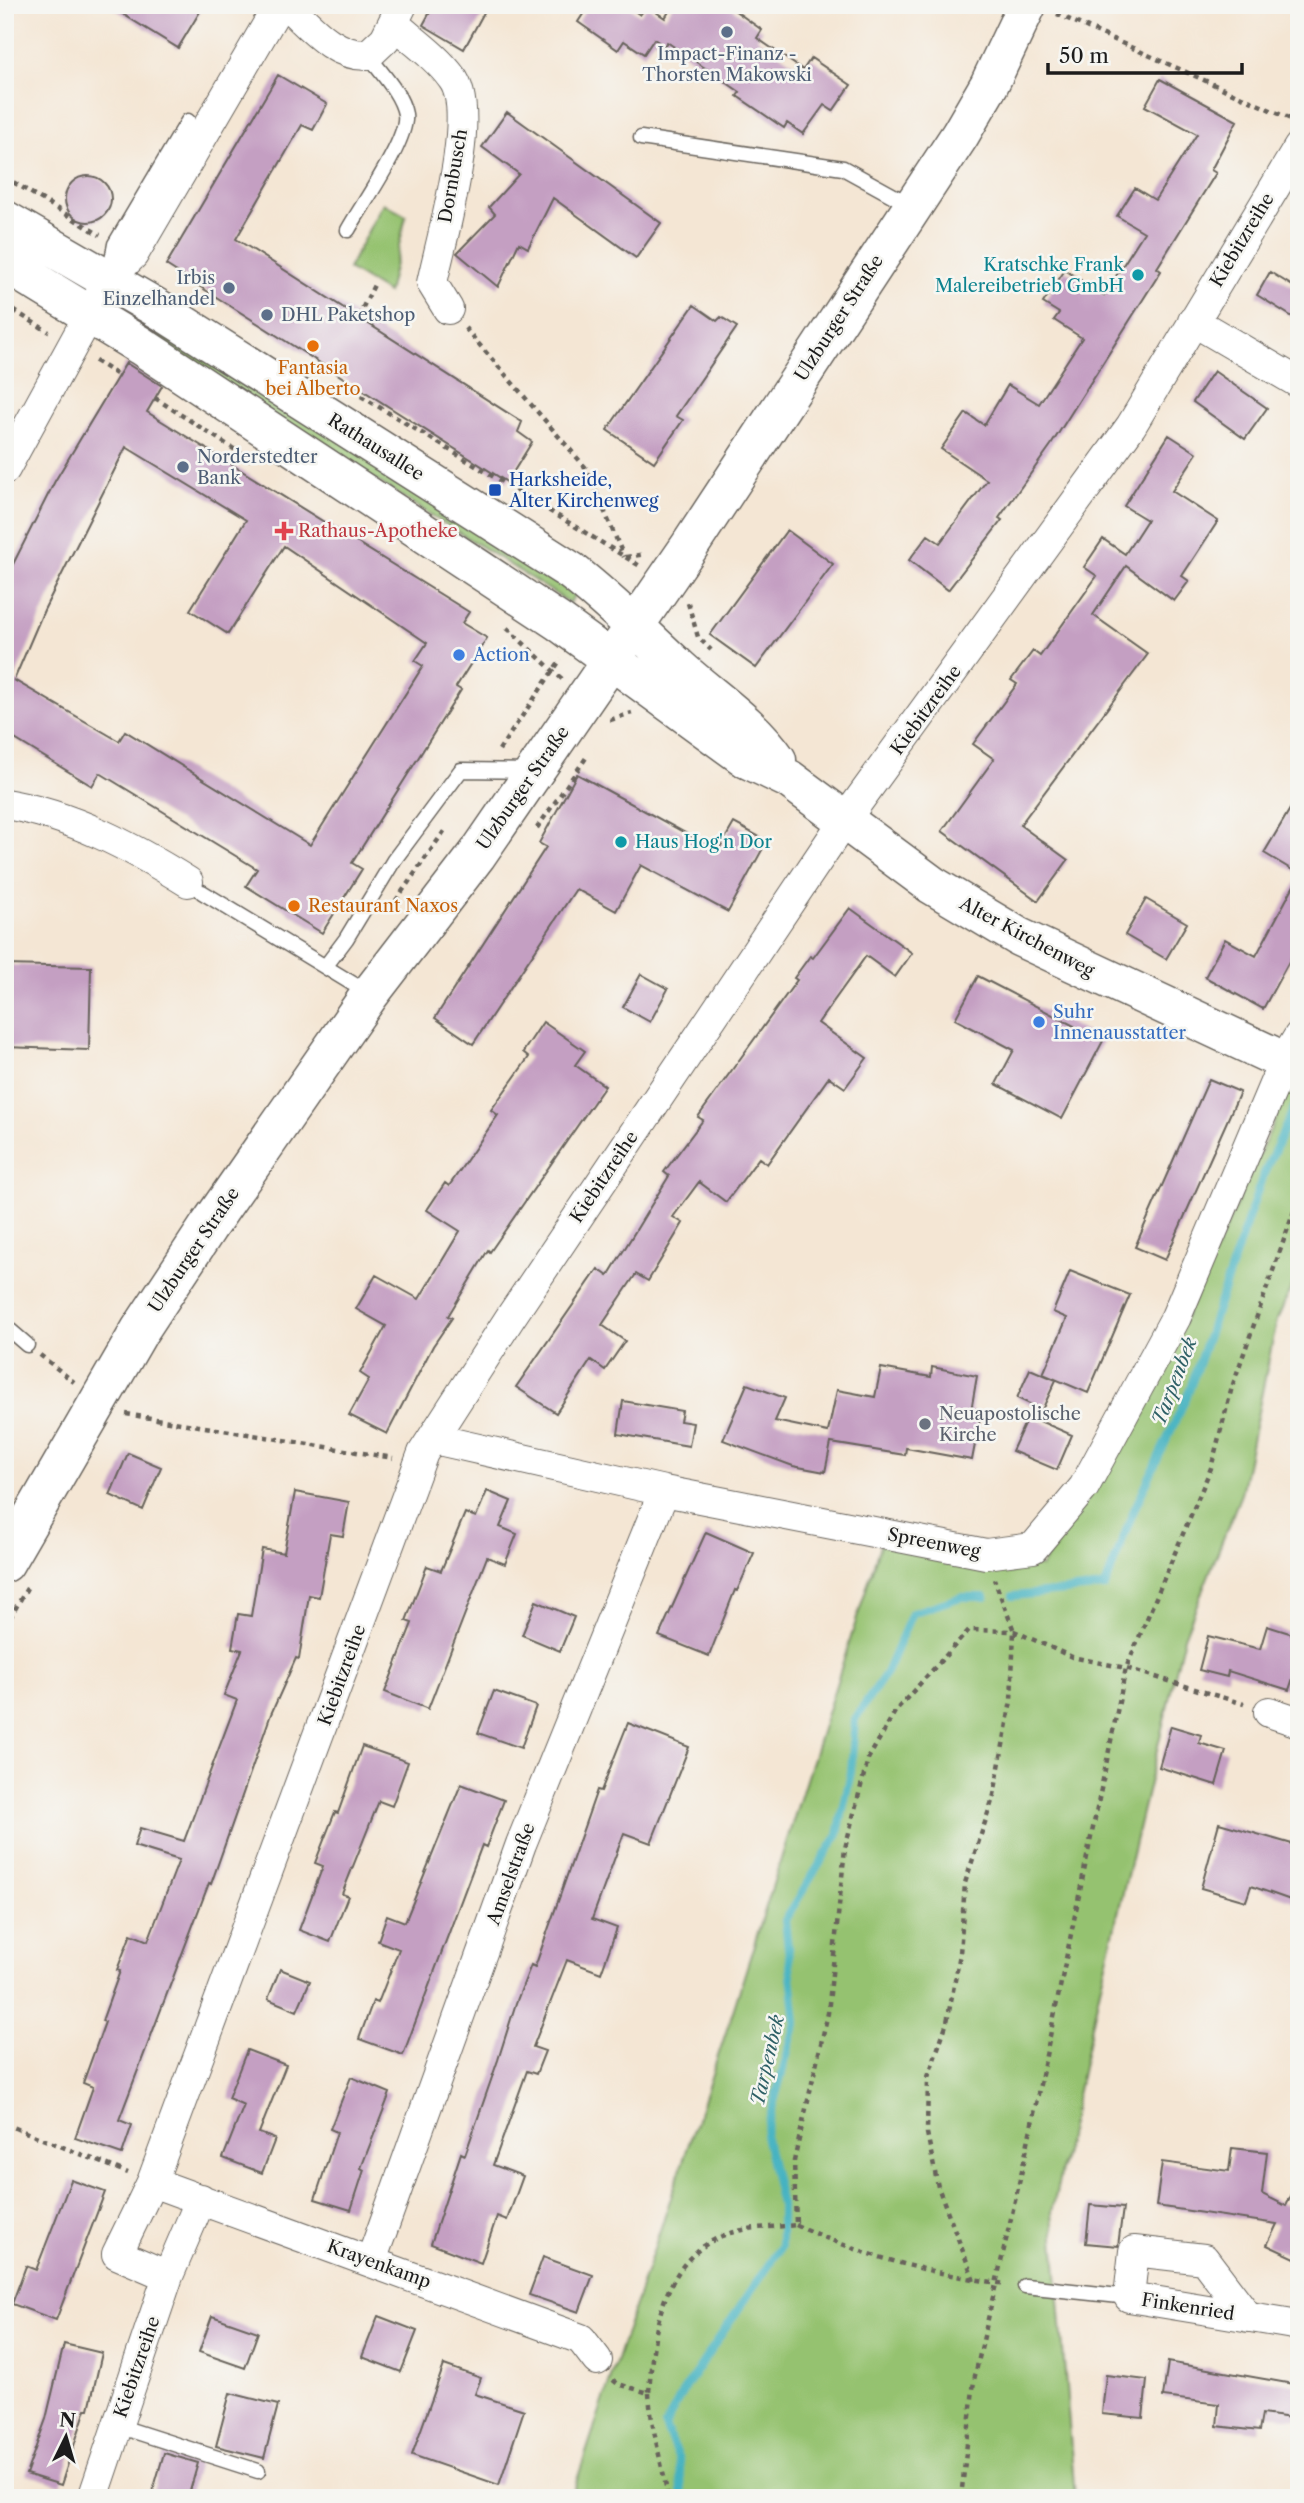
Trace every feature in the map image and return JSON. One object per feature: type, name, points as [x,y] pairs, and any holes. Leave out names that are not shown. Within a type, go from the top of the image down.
[{"type":"main road","name":"Ulzburger Straße","points":[[5,1563],[97,1402],[208,1227],[370,995],[477,855],[635,626],[913,206],[1037,10]]},
{"type":"main road","name":"Rathausallee","points":[[5,220],[109,279],[571,571],[635,626]]},
{"type":"main road","points":[[5,263],[80,330],[559,622],[611,661]]},
{"type":"main road","name":"Alter Kirchenweg","points":[[635,626],[764,741],[789,779]]},
{"type":"main road","name":"Alter Kirchenweg","points":[[611,661],[747,759],[789,779],[932,885],[1019,937],[1295,1059]]},
{"type":"street","points":[[5,469],[109,279],[133,255],[279,5]]},
{"type":"street","points":[[287,5],[338,51],[368,55],[384,39],[398,14]]},
{"type":"street","name":"Dornbusch","points":[[398,14],[454,79],[462,113],[461,144],[432,283],[448,309]]},
{"type":"street","name":"Kiebitzreihe","points":[[168,2276],[117,2254],[152,2182],[426,1451],[517,1306],[844,821],[1131,426],[1299,147]]},
{"type":"street","points":[[1193,321],[1299,383]]},
{"type":"street","points":[[5,804],[63,819],[111,837],[195,887]]},
{"type":"street","name":"Spreenweg","points":[[426,1451],[664,1491],[986,1554],[1032,1548],[1084,1487],[1176,1317],[1295,1059]]},
{"type":"street","name":"Amselstraße","points":[[371,2261],[522,1844],[664,1491]]},
{"type":"street","points":[[1269,1712],[1299,1722]]},
{"type":"street","name":"Krayenkamp","points":[[152,2182],[581,2339],[597,2360]]},
{"type":"street","name":"Kiebitzreihe","points":[[93,2498],[168,2276],[201,2199]]},
{"type":"street","name":"Finkenried","points":[[1248,2317],[1204,2259],[1134,2251],[1129,2297],[1248,2317],[1299,2325]]},
{"type":"lane","points":[[348,230],[399,139],[405,117],[398,97],[368,55]]},
{"type":"lane","points":[[109,279],[115,244],[188,121]]},
{"type":"lane","points":[[641,138],[843,168],[913,206]]},
{"type":"lane","points":[[325,967],[346,939],[394,860],[461,770],[535,771]]},
{"type":"lane","points":[[195,887],[370,995]]},
{"type":"lane","points":[[5,1326],[27,1345]]},
{"type":"lane","name":"Finkenried","points":[[1025,2286],[1129,2297]]},
{"type":"lane","points":[[118,2426],[258,2471]]},
{"type":"path","points":[[1037,10],[1058,14],[1299,122]]},
{"type":"path","points":[[358,317],[374,285]]},
{"type":"path","points":[[5,305],[80,330]]},
{"type":"path","points":[[448,309],[586,468],[625,558]]},
{"type":"path","points":[[961,2498],[974,2380],[1126,1668],[1211,1468],[1233,1387],[1299,1197]]},
{"type":"path","points":[[27,1345],[97,1402],[123,1414],[426,1451]]},
{"type":"path","points":[[974,2280],[938,2187],[928,2133],[929,2077],[947,2022],[960,1954],[965,1883],[994,1795],[1011,1701],[1014,1631],[1002,1605],[986,1554]]},
{"type":"path","points":[[796,2225],[794,2161],[828,2013],[845,1848],[868,1759],[896,1710],[969,1630],[1014,1631],[1072,1657],[1126,1668],[1269,1712]]},
{"type":"path","points":[[5,2124],[152,2182]]},
{"type":"path","points":[[668,2498],[660,2455],[650,2426],[649,2393],[653,2342],[661,2306],[679,2271],[698,2250],[722,2236],[748,2229],[796,2225],[831,2241],[938,2275],[996,2282]]},
{"type":"path","points":[[618,2385],[649,2393]]},
{"type":"green space","points":[[383,203],[406,216],[388,293],[348,269]]},
{"type":"green space","points":[[162,324],[580,585],[570,603],[153,339]]},
{"type":"green space","points":[[1299,1067],[1299,1270],[1277,1320],[1241,1494],[1184,1637],[1098,1997],[1052,2212],[1075,2498],[571,2498],[734,2008],[880,1545],[1041,1567],[1158,1378]]},
{"type":"building","points":[[108,5],[204,5],[178,48]]},
{"type":"building","points":[[434,5],[488,5],[464,49],[423,25]]},
{"type":"building","points":[[589,5],[626,5],[640,15],[647,6],[665,18],[673,5],[727,5],[762,30],[757,38],[803,70],[811,58],[851,85],[833,111],[824,105],[803,134],[787,123],[784,128],[737,96],[740,92],[667,42],[664,46],[654,39],[644,54],[624,41],[618,50],[578,22]]},
{"type":"building","points":[[278,75],[327,104],[313,130],[302,125],[236,239],[522,422],[518,432],[532,442],[507,482],[166,265]]},
{"type":"building","points":[[1160,79],[1237,121],[1211,170],[1216,173],[1157,268],[1161,271],[1051,445],[999,518],[1002,520],[948,590],[909,560],[928,535],[940,543],[987,480],[941,449],[966,413],[984,425],[1008,385],[1039,404],[1082,338],[1054,320],[1059,313],[1043,303],[1065,270],[1104,295],[1144,232],[1117,216],[1135,188],[1155,200],[1197,134],[1145,106]]},
{"type":"building","points":[[507,112],[661,223],[636,258],[553,198],[528,248],[519,243],[498,287],[457,253],[495,214],[489,207],[519,174],[482,147]]},
{"type":"building","points":[[88,176],[104,183],[111,199],[104,215],[88,222],[72,215],[65,199],[72,183]]},
{"type":"building","points":[[1270,272],[1299,290],[1299,321],[1257,295]]},
{"type":"building","points":[[694,305],[717,321],[721,317],[737,327],[676,416],[683,420],[654,462],[607,430]]},
{"type":"building","points":[[126,363],[162,386],[147,412],[469,612],[462,623],[487,638],[456,687],[461,690],[352,863],[362,869],[322,933],[246,886],[257,869],[100,773],[92,786],[5,733],[5,580],[55,481]],"holes":[[[126,447],[246,520],[190,610],[228,634],[284,546],[427,643],[415,661],[423,666],[310,845],[125,731],[119,741],[14,680],[44,610]]]},
{"type":"building","points":[[1214,371],[1267,408],[1245,439],[1193,402]]},
{"type":"building","points":[[1169,435],[1197,453],[1172,491],[1218,521],[1182,576],[1189,581],[1174,601],[1126,566],[1093,615],[1148,654],[1020,825],[1068,860],[1038,901],[942,831],[994,759],[973,744],[1017,684],[1011,680],[1033,651],[1040,656],[1097,576],[1084,567],[1103,539],[1125,554],[1147,520],[1124,506]]},
{"type":"building","points":[[787,530],[833,564],[756,668],[710,635]]},
{"type":"building","name":"Haus Hog'n Dor","points":[[577,774],[718,851],[734,823],[767,841],[728,912],[641,865],[616,911],[576,889],[473,1044],[435,1018],[546,847],[539,843]]},
{"type":"building","points":[[1299,794],[1299,874],[1264,853]]},
{"type":"building","points":[[1299,876],[1299,957],[1293,954],[1263,1009],[1205,977],[1225,939],[1256,956]]},
{"type":"building","points":[[1146,899],[1187,923],[1166,959],[1125,935]]},
{"type":"building","points":[[850,908],[912,953],[895,977],[866,956],[818,1023],[867,1058],[845,1088],[829,1077],[767,1164],[759,1158],[726,1202],[699,1182],[673,1217],[683,1223],[648,1281],[636,1274],[602,1325],[625,1341],[605,1370],[591,1360],[556,1413],[516,1387],[598,1269],[608,1276],[669,1176],[664,1172],[703,1120],[698,1117],[797,980],[794,978],[810,956],[813,958]]},
{"type":"building","points":[[5,965],[91,967],[89,1050],[5,1047]]},
{"type":"building","points":[[641,974],[668,989],[650,1022],[623,1007]]},
{"type":"building","points":[[978,976],[1103,1041],[1062,1119],[996,1084],[1014,1050],[955,1019]]},
{"type":"building","points":[[543,1022],[585,1051],[575,1065],[605,1086],[490,1252],[488,1250],[448,1316],[452,1318],[433,1346],[387,1434],[349,1415],[369,1379],[360,1373],[386,1326],[356,1309],[376,1275],[419,1299],[460,1231],[427,1210],[445,1183],[449,1186],[498,1115],[491,1110],[529,1057],[523,1052]]},
{"type":"building","points":[[1209,1079],[1240,1092],[1165,1260],[1135,1247]]},
{"type":"building","points":[[1070,1271],[1130,1295],[1088,1393],[1043,1374],[1067,1318],[1053,1312]]},
{"type":"building","points":[[932,1367],[977,1376],[971,1411],[981,1413],[972,1460],[906,1448],[905,1455],[831,1443],[825,1472],[793,1466],[723,1440],[747,1384],[785,1398],[775,1421],[828,1432],[837,1390],[875,1397],[881,1368],[931,1377]]},
{"type":"building","points":[[1030,1369],[1056,1380],[1042,1410],[1017,1398]]},
{"type":"building","points":[[623,1401],[682,1411],[680,1421],[693,1423],[689,1446],[618,1434]]},
{"type":"building","points":[[1028,1416],[1072,1435],[1057,1470],[1012,1451]]},
{"type":"building","points":[[128,1453],[161,1467],[143,1510],[110,1495]]},
{"type":"building","points":[[487,1491],[511,1501],[500,1527],[517,1534],[505,1564],[487,1557],[428,1709],[385,1692],[412,1623],[406,1621],[427,1566],[441,1571],[465,1513],[476,1517]]},
{"type":"building","points":[[295,1492],[349,1502],[343,1536],[330,1534],[319,1597],[309,1595],[299,1659],[296,1658],[271,1714],[211,1884],[209,1883],[119,2120],[132,2125],[122,2154],[75,2138],[93,2087],[83,2083],[105,2022],[102,2021],[120,1971],[117,1970],[131,1934],[148,1941],[179,1860],[134,1846],[140,1828],[184,1841],[237,1700],[224,1695],[242,1650],[232,1648],[238,1614],[251,1616],[262,1549],[284,1553]]},
{"type":"building","points":[[706,1532],[754,1553],[737,1591],[735,1590],[709,1656],[659,1636]]},
{"type":"building","points":[[536,1601],[574,1617],[560,1651],[522,1635]]},
{"type":"building","points":[[1267,1626],[1299,1636],[1299,1660],[1289,1690],[1228,1671],[1227,1677],[1199,1670],[1208,1636],[1260,1649]]},
{"type":"building","points":[[494,1691],[536,1706],[521,1748],[478,1733]]},
{"type":"building","points":[[628,1723],[689,1747],[651,1843],[624,1833],[592,1919],[617,1928],[601,1973],[567,1960],[533,2047],[545,2051],[536,2074],[527,2071],[493,2165],[523,2176],[507,2220],[497,2216],[481,2263],[431,2244],[461,2153],[465,2155],[516,2003],[531,1965],[535,1967],[597,1790],[601,1791]]},
{"type":"building","points":[[1171,1726],[1201,1735],[1199,1743],[1226,1751],[1216,1785],[1159,1767]]},
{"type":"building","points":[[362,1746],[408,1762],[392,1806],[379,1801],[342,1894],[348,1896],[330,1942],[299,1930],[323,1866],[315,1863],[335,1812],[338,1813]]},
{"type":"building","points":[[461,1784],[504,1800],[486,1847],[482,1845],[403,2055],[359,2039],[373,2001],[378,2003],[399,1949],[378,1941],[387,1915],[405,1922]]},
{"type":"building","points":[[1219,1823],[1299,1846],[1299,1903],[1251,1886],[1246,1901],[1201,1888]]},
{"type":"building","points":[[280,1969],[310,1981],[297,2011],[268,1999]]},
{"type":"building","points":[[247,2050],[286,2065],[259,2133],[275,2139],[262,2173],[223,2158],[244,2105],[228,2098]]},
{"type":"building","points":[[351,2077],[390,2093],[361,2168],[364,2170],[351,2210],[315,2199],[337,2132],[330,2129]]},
{"type":"building","points":[[1232,2148],[1267,2152],[1262,2194],[1286,2206],[1299,2180],[1299,2260],[1267,2245],[1277,2224],[1156,2206],[1162,2162],[1229,2171]]},
{"type":"building","points":[[71,2180],[105,2192],[56,2320],[12,2304],[26,2266],[36,2270]]},
{"type":"building","points":[[1090,2205],[1123,2208],[1118,2246],[1086,2243]]},
{"type":"building","points":[[543,2257],[593,2275],[579,2312],[529,2295]]},
{"type":"building","points":[[212,2316],[258,2332],[245,2368],[199,2352]]},
{"type":"building","points":[[378,2316],[417,2331],[401,2372],[362,2357]]},
{"type":"building","points":[[64,2344],[102,2353],[89,2409],[86,2409],[61,2485],[26,2474],[46,2419]]},
{"type":"building","points":[[1168,2362],[1299,2385],[1299,2419],[1262,2414],[1259,2431],[1217,2426],[1219,2404],[1163,2397]]},
{"type":"building","points":[[444,2365],[481,2378],[475,2394],[524,2410],[499,2485],[412,2455]]},
{"type":"building","points":[[1106,2375],[1147,2380],[1143,2418],[1102,2414]]},
{"type":"building","points":[[230,2393],[278,2405],[264,2458],[216,2446]]},
{"type":"building","points":[[164,2453],[198,2463],[188,2498],[151,2498]]},
{"type":"waterway","name":"Tarpenbek","points":[[1013,1596],[1105,1587],[1133,1512],[1188,1394],[1262,1178],[1299,1097]]},
{"type":"waterway","name":"Tarpenbek","points":[[683,2498],[679,2460],[665,2426],[682,2393],[781,2246],[781,2205],[765,2135],[796,2022],[785,1920],[838,1834],[851,1772],[855,1719],[886,1673],[912,1613],[961,1597],[985,1597]]},
{"type":"place","name":"Impact-Finanz - Thorsten Makowski","points":[[727,32]]},
{"type":"place","name":"Kratschke Frank Malereibetrieb GmbH","points":[[1138,275]]},
{"type":"place","name":"Irbis Einzelhandel","points":[[229,288]]},
{"type":"place","name":"DHL Paketshop","points":[[267,315]]},
{"type":"place","name":"Fantasia bei Alberto","points":[[313,346]]},
{"type":"place","name":"Norderstedter Bank","points":[[183,467]]},
{"type":"place","name":"Harksheide, Alter Kirchenweg","points":[[495,490]]},
{"type":"place","name":"Rathaus-Apotheke","points":[[284,531]]},
{"type":"place","name":"Action","points":[[459,655]]},
{"type":"place","name":"Haus Hog'n Dor","points":[[621,842]]},
{"type":"place","name":"Restaurant Naxos","points":[[294,906]]},
{"type":"place","name":"Suhr Innenausstatter","points":[[1039,1022]]},
{"type":"place","name":"Neuapostolische Kirche","points":[[925,1424]]}]
